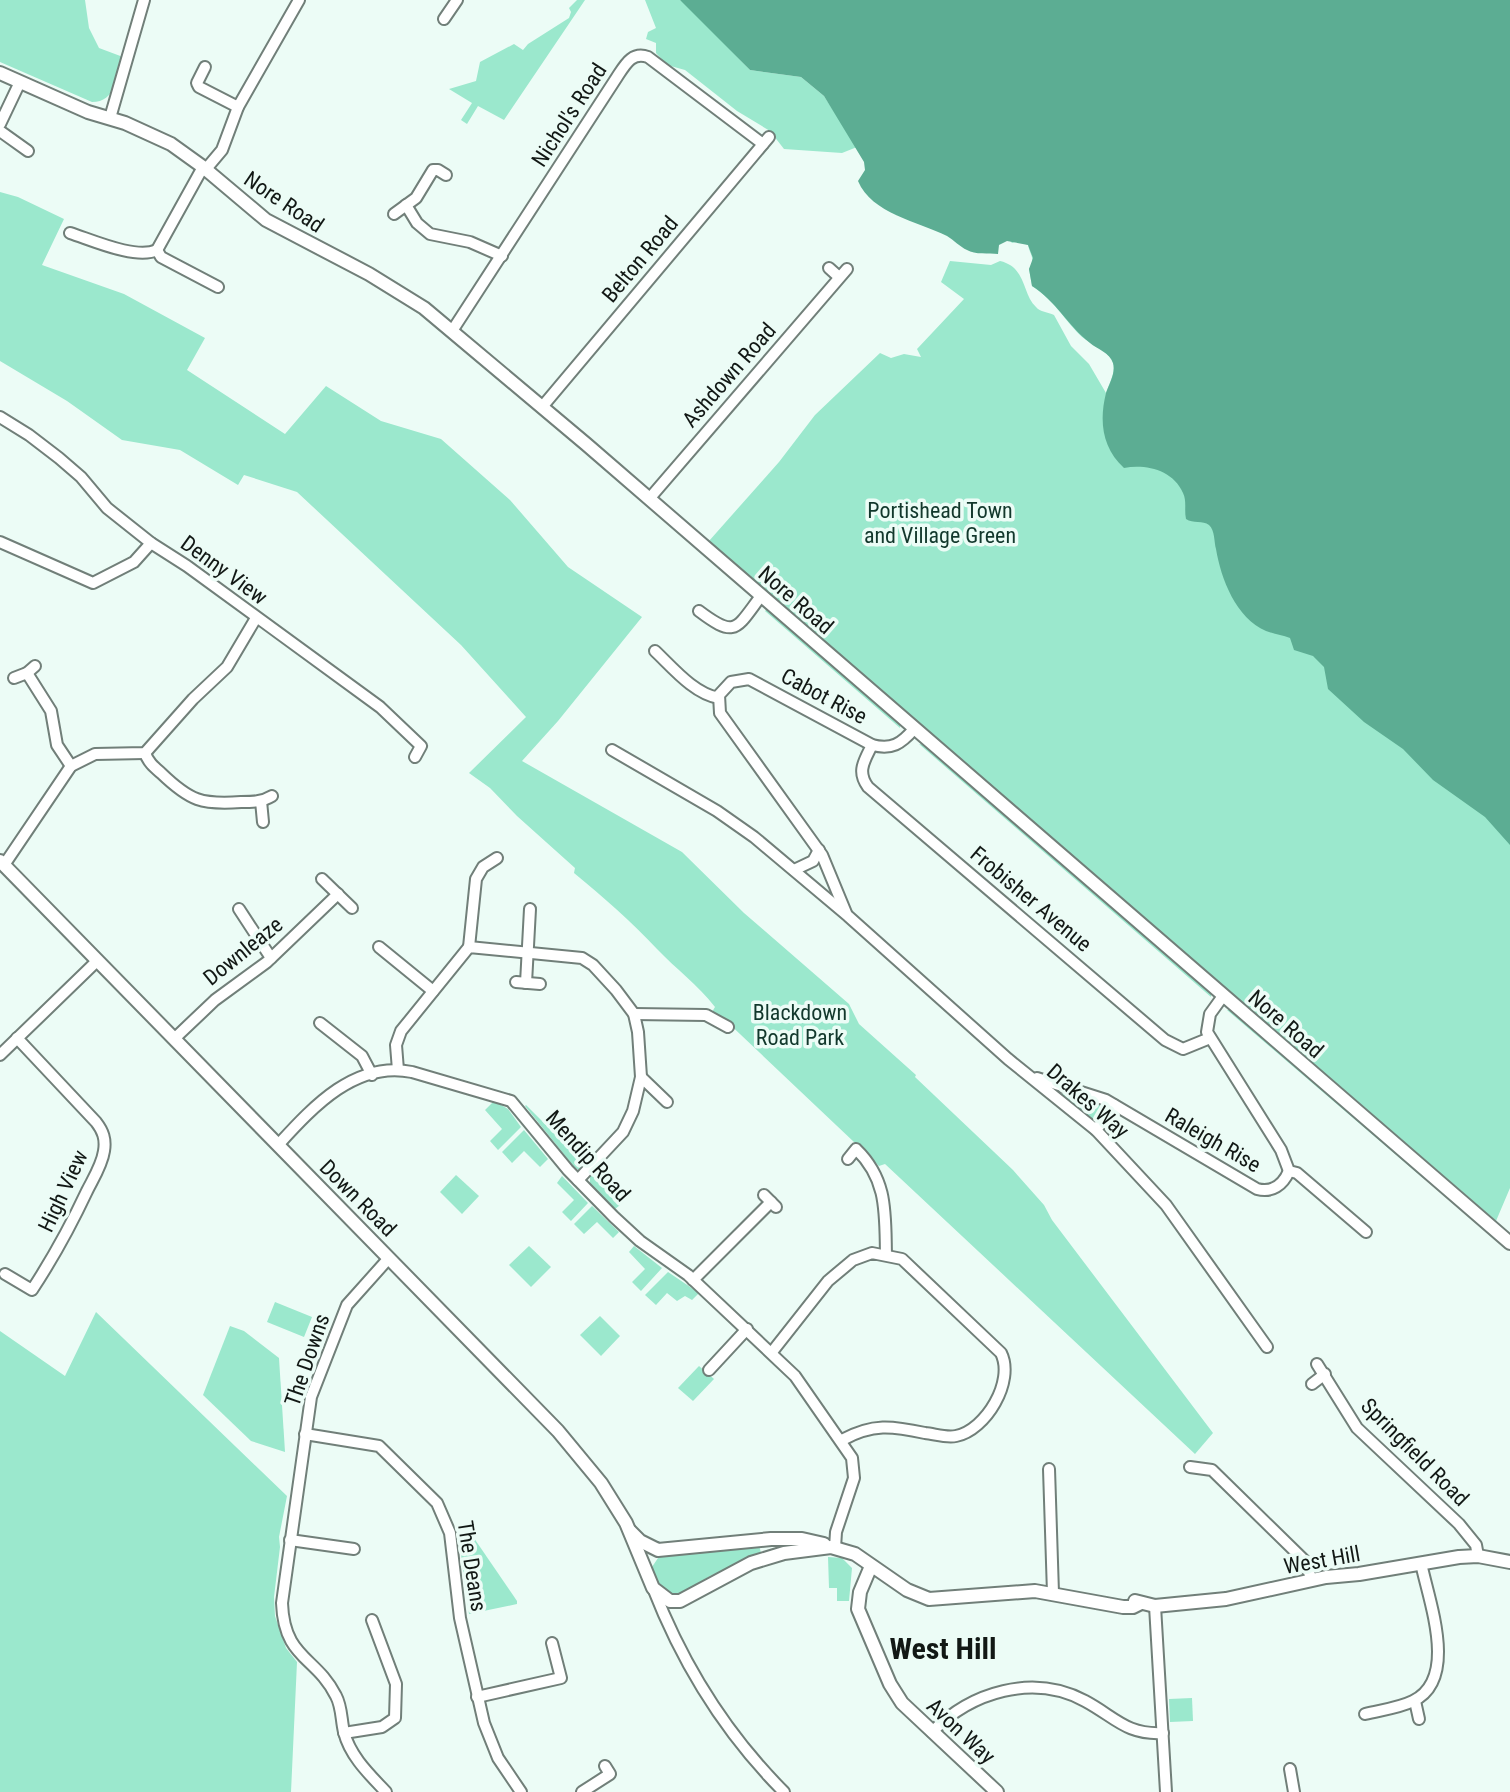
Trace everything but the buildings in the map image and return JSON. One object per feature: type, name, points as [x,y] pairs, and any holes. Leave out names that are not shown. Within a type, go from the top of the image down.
[{"type":"street","points":[[110,118],[144,0]]},
{"type":"street","points":[[70,233],[130,252],[157,250],[205,168],[222,150],[238,107],[299,0]]},
{"type":"street","points":[[444,19],[451,2]]},
{"type":"street","name":"Nichol's Road","points":[[452,331],[617,77],[635,56],[648,57],[766,140]]},
{"type":"street","points":[[205,67],[197,83],[199,87],[238,107]]},
{"type":"street","name":"Nore Road","points":[[0,73],[88,112],[156,136],[205,168],[266,220],[398,290],[452,331],[1510,1243]]},
{"type":"street","points":[[0,124],[20,82]]},
{"type":"street","points":[[0,131],[28,151]]},
{"type":"street","name":"Belton Road","points":[[542,407],[766,140]]},
{"type":"street","points":[[394,214],[416,198],[432,171],[438,170],[446,175]]},
{"type":"street","points":[[406,205],[417,223],[430,234],[470,242],[502,256]]},
{"type":"street","points":[[157,250],[161,257],[218,287]]},
{"type":"street","name":"Ashdown Road","points":[[649,499],[843,273],[829,268]]},
{"type":"street","name":"Denny View","points":[[4,424],[59,458],[81,477],[107,508],[151,543],[380,707],[423,744],[415,757]]},
{"type":"street","points":[[0,542],[89,587],[134,562],[151,543]]},
{"type":"street","points":[[699,611],[720,626],[733,628],[761,596]]},
{"type":"street","points":[[2,863],[71,766],[95,754],[145,753],[191,701],[227,667],[256,618]]},
{"type":"street","points":[[655,651],[662,664],[700,690],[719,698],[720,713],[819,850],[814,860],[794,870]]},
{"type":"street","points":[[14,678],[31,670],[51,711],[57,745],[71,766]]},
{"type":"street","name":"Cabot Rise","points":[[719,698],[728,684],[740,678],[749,679],[872,745],[894,747],[914,729]]},
{"type":"street","name":"Frobisher Avenue","points":[[872,745],[861,769],[868,787],[1165,1040],[1183,1049],[1210,1038]]},
{"type":"street","name":"Drakes Way","points":[[612,750],[728,819],[794,870],[1024,1072],[1096,1130],[1166,1205],[1267,1347]]},
{"type":"street","points":[[145,753],[149,762],[176,788],[197,801],[216,804],[261,801],[272,796]]},
{"type":"street","points":[[639,780],[645,769]]},
{"type":"street","points":[[261,801],[263,822]]},
{"type":"street","name":"Drakes Way","points":[[819,850],[848,916]]},
{"type":"street","points":[[398,1070],[398,1036],[469,947],[476,879],[481,870],[497,858]]},
{"type":"street","name":"Down Road","points":[[2,863],[567,1441],[601,1483],[629,1530],[652,1585]]},
{"type":"street","points":[[322,879],[352,908]]},
{"type":"street","name":"Downleaze","points":[[174,1039],[210,1004],[271,958],[338,894]]},
{"type":"street","points":[[239,909],[271,958]]},
{"type":"street","points":[[529,909],[527,953],[521,983],[540,984]]},
{"type":"street","points":[[238,929],[248,921]]},
{"type":"street","points":[[379,947],[433,991]]},
{"type":"street","points":[[469,947],[586,960],[616,990],[634,1014],[641,1077],[636,1103],[627,1126],[578,1180]]},
{"type":"street","points":[[0,1055],[97,961]]},
{"type":"street","points":[[1210,1038],[1206,1030],[1208,1020],[1223,996]]},
{"type":"street","points":[[634,1014],[706,1015],[728,1027]]},
{"type":"street","points":[[320,1023],[362,1056],[372,1075]]},
{"type":"street","name":"High View","points":[[17,1038],[91,1115],[102,1131],[105,1143],[101,1162],[81,1205],[56,1254],[32,1290]]},
{"type":"street","name":"Raleigh Rise","points":[[1210,1038],[1281,1150],[1289,1171]]},
{"type":"street","name":"Mendip Road","points":[[278,1145],[321,1100],[351,1082],[398,1070],[511,1101],[578,1180],[640,1241],[693,1280],[799,1380],[852,1458],[854,1474],[833,1547]]},
{"type":"street","name":"Raleigh Rise","points":[[1024,1072],[1114,1105],[1257,1189],[1277,1187],[1289,1171]]},
{"type":"street","points":[[641,1077],[667,1102]]},
{"type":"street","points":[[1096,1130],[1114,1105]]},
{"type":"street","points":[[848,1159],[856,1149],[878,1176],[886,1255]]},
{"type":"street","name":"Raleigh Rise","points":[[1289,1171],[1297,1173],[1366,1232]]},
{"type":"street","points":[[693,1280],[770,1202]]},
{"type":"street","points":[[772,1352],[837,1272],[868,1254],[902,1259],[996,1346],[1004,1359],[1005,1381],[1000,1394],[977,1424],[962,1434],[951,1437],[900,1428],[871,1427],[842,1440]]},
{"type":"street","name":"The Downs","points":[[386,1792],[373,1787],[357,1759],[344,1733],[337,1697],[299,1654],[286,1631],[282,1603],[305,1434],[315,1386],[347,1305],[389,1258]]},
{"type":"street","points":[[5,1274],[43,1296]]},
{"type":"street","points":[[709,1370],[747,1329]]},
{"type":"street","name":"Springfield Road","points":[[1317,1364],[1359,1430],[1459,1524],[1475,1543],[1478,1556]]},
{"type":"street","points":[[1312,1384],[1325,1374]]},
{"type":"street","name":"The Deans","points":[[305,1434],[379,1446],[437,1503],[450,1533],[460,1618],[488,1737],[521,1792]]},
{"type":"street","points":[[1190,1467],[1212,1470],[1304,1560],[1312,1580]]},
{"type":"street","points":[[1049,1469],[1053,1593]]},
{"type":"street","points":[[629,1530],[640,1541],[658,1550],[650,1563],[652,1585],[672,1636],[716,1711],[784,1792]]},
{"type":"street","points":[[771,1539],[772,1556]]},
{"type":"street","name":"West Hill","points":[[658,1550],[771,1539],[806,1540],[855,1554],[917,1595],[936,1600],[1024,1590],[1126,1607],[1141,1603],[1155,1606],[1226,1599],[1312,1580],[1459,1557],[1478,1556],[1510,1562]]},
{"type":"street","points":[[290,1540],[354,1549]]},
{"type":"street","points":[[672,1636],[670,1615],[680,1601],[735,1570],[772,1556],[833,1547]]},
{"type":"street","points":[[1365,1714],[1415,1701],[1430,1686],[1440,1664],[1421,1563]]},
{"type":"street","name":"Avon Way","points":[[871,1566],[858,1598],[858,1609],[898,1698],[997,1792]]},
{"type":"street","points":[[652,1585],[664,1599],[680,1601]]},
{"type":"street","points":[[1155,1606],[1166,1792]]},
{"type":"street","points":[[344,1733],[377,1729],[392,1724],[395,1719],[397,1687],[378,1623]]},
{"type":"street","points":[[552,1643],[564,1691]]},
{"type":"street","points":[[477,1697],[561,1678]]},
{"type":"street","points":[[932,1732],[954,1711],[979,1698],[1001,1691],[1029,1688],[1075,1696],[1134,1731],[1163,1733]]},
{"type":"street","points":[[1415,1701],[1419,1719]]},
{"type":"street","points":[[1290,1769],[1294,1792]]},
{"type":"street","points":[[582,1792],[610,1774]]},
{"type":"green space","points":[[0,0],[85,0],[89,28],[99,48],[123,57],[111,93],[100,101],[92,102],[0,62]]},
{"type":"green space","points":[[577,0],[585,0],[504,120],[478,106],[467,124],[461,120],[472,103],[449,89],[476,81],[480,62],[514,44],[523,50],[569,18],[569,8]]},
{"type":"green space","points":[[645,0],[680,0],[685,3],[750,70],[801,77],[824,96],[857,147],[842,153],[784,149],[770,131],[737,111],[685,70],[667,65],[656,53],[656,43],[646,39],[648,32],[656,28]]},
{"type":"green space","name":"Blackdown Road Park","points":[[0,192],[64,219],[42,265],[124,294],[205,338],[187,370],[285,434],[326,386],[381,421],[441,439],[510,500],[568,567],[642,617],[522,761],[682,852],[744,913],[849,1004],[859,1024],[1013,1170],[1044,1205],[1052,1220],[1213,1433],[1195,1454],[885,1164],[879,1166],[722,1017],[712,1012],[715,1007],[694,984],[574,873],[575,868],[490,788],[469,773],[526,717],[461,645],[297,492],[244,475],[238,485],[180,450],[122,440],[67,401],[0,361]]},
{"type":"green space","name":"Portishead Town and Village Green","points":[[1005,234],[1510,304],[1510,1188],[1496,1221],[709,541],[779,462],[815,415],[880,353],[891,358],[904,354],[921,357],[917,349],[964,299],[941,282],[950,261],[991,265],[1000,261],[1015,269],[1032,302],[1040,310],[1054,315],[1071,346],[1089,364],[1106,393],[1114,370],[1111,358],[1080,335],[1053,304],[1032,286],[1029,269],[1032,260],[1028,245],[1018,241],[1012,243]]},
{"type":"green space","points":[[767,609],[900,724],[900,728],[765,611]]},
{"type":"green space","points":[[919,744],[924,745],[1211,997]]},
{"type":"green space","points":[[1227,1010],[1232,1010],[1428,1178],[1423,1178]]},
{"type":"green space","points":[[1063,1093],[1101,1105],[1104,1110],[1098,1119],[1091,1120],[1060,1095]]},
{"type":"green space","points":[[494,1101],[508,1109],[521,1127],[498,1150],[490,1141],[502,1129],[485,1110]]},
{"type":"green space","points":[[525,1106],[587,1166],[579,1170],[575,1168]]},
{"type":"green space","points":[[524,1130],[548,1159],[540,1167],[524,1151],[512,1163],[502,1152]]},
{"type":"green space","points":[[593,1172],[624,1202],[615,1209],[590,1184]]},
{"type":"green space","points":[[456,1175],[479,1196],[462,1214],[440,1192]]},
{"type":"green space","points":[[562,1176],[588,1203],[571,1221],[562,1212],[574,1200],[557,1183]]},
{"type":"green space","points":[[592,1206],[619,1232],[613,1238],[597,1222],[584,1234],[574,1224]]},
{"type":"green space","points":[[529,1246],[551,1267],[531,1287],[509,1265]]},
{"type":"green space","points":[[634,1246],[662,1268],[641,1291],[632,1282],[645,1269],[629,1252]]},
{"type":"green space","points":[[668,1272],[699,1293],[692,1300],[685,1296],[677,1301],[667,1293],[656,1305],[645,1295]]},
{"type":"green space","points":[[275,1302],[312,1317],[304,1337],[267,1322]]},
{"type":"green space","points":[[96,1312],[287,1496],[279,1537],[274,1597],[275,1616],[286,1648],[297,1662],[291,1792],[0,1792],[0,1331],[65,1376]]},
{"type":"green space","points":[[600,1316],[620,1336],[601,1356],[580,1335]]},
{"type":"green space","points":[[230,1326],[244,1331],[279,1358],[285,1452],[251,1441],[203,1395]]},
{"type":"green space","points":[[699,1366],[714,1379],[693,1401],[678,1388]]},
{"type":"green space","points":[[465,1525],[517,1604],[469,1614],[458,1532]]},
{"type":"green space","points":[[738,1544],[740,1549],[745,1545],[759,1545],[761,1553],[710,1576],[678,1596],[663,1590],[654,1578],[652,1567],[660,1555]]},
{"type":"green space","points":[[828,1557],[842,1558],[852,1568],[849,1601],[837,1601],[837,1588],[829,1588]]},
{"type":"green space","points":[[1192,1698],[1193,1721],[1170,1722],[1169,1699]]},
{"type":"shaded area","points":[[680,0],[1510,0],[1510,845],[1485,817],[1433,780],[1403,749],[1364,722],[1328,689],[1324,667],[1313,656],[1294,650],[1290,638],[1266,631],[1246,617],[1226,585],[1211,527],[1186,519],[1184,496],[1173,479],[1150,468],[1124,468],[1117,460],[1107,443],[1103,424],[1104,403],[1113,375],[1113,363],[1032,286],[1029,269],[1033,258],[1028,245],[1007,241],[999,245],[998,254],[970,252],[947,236],[884,209],[858,181],[865,170],[864,162],[824,96],[801,77],[750,70]]},
{"type":"district","name":"West Hill","points":[[943,1648]]}]
